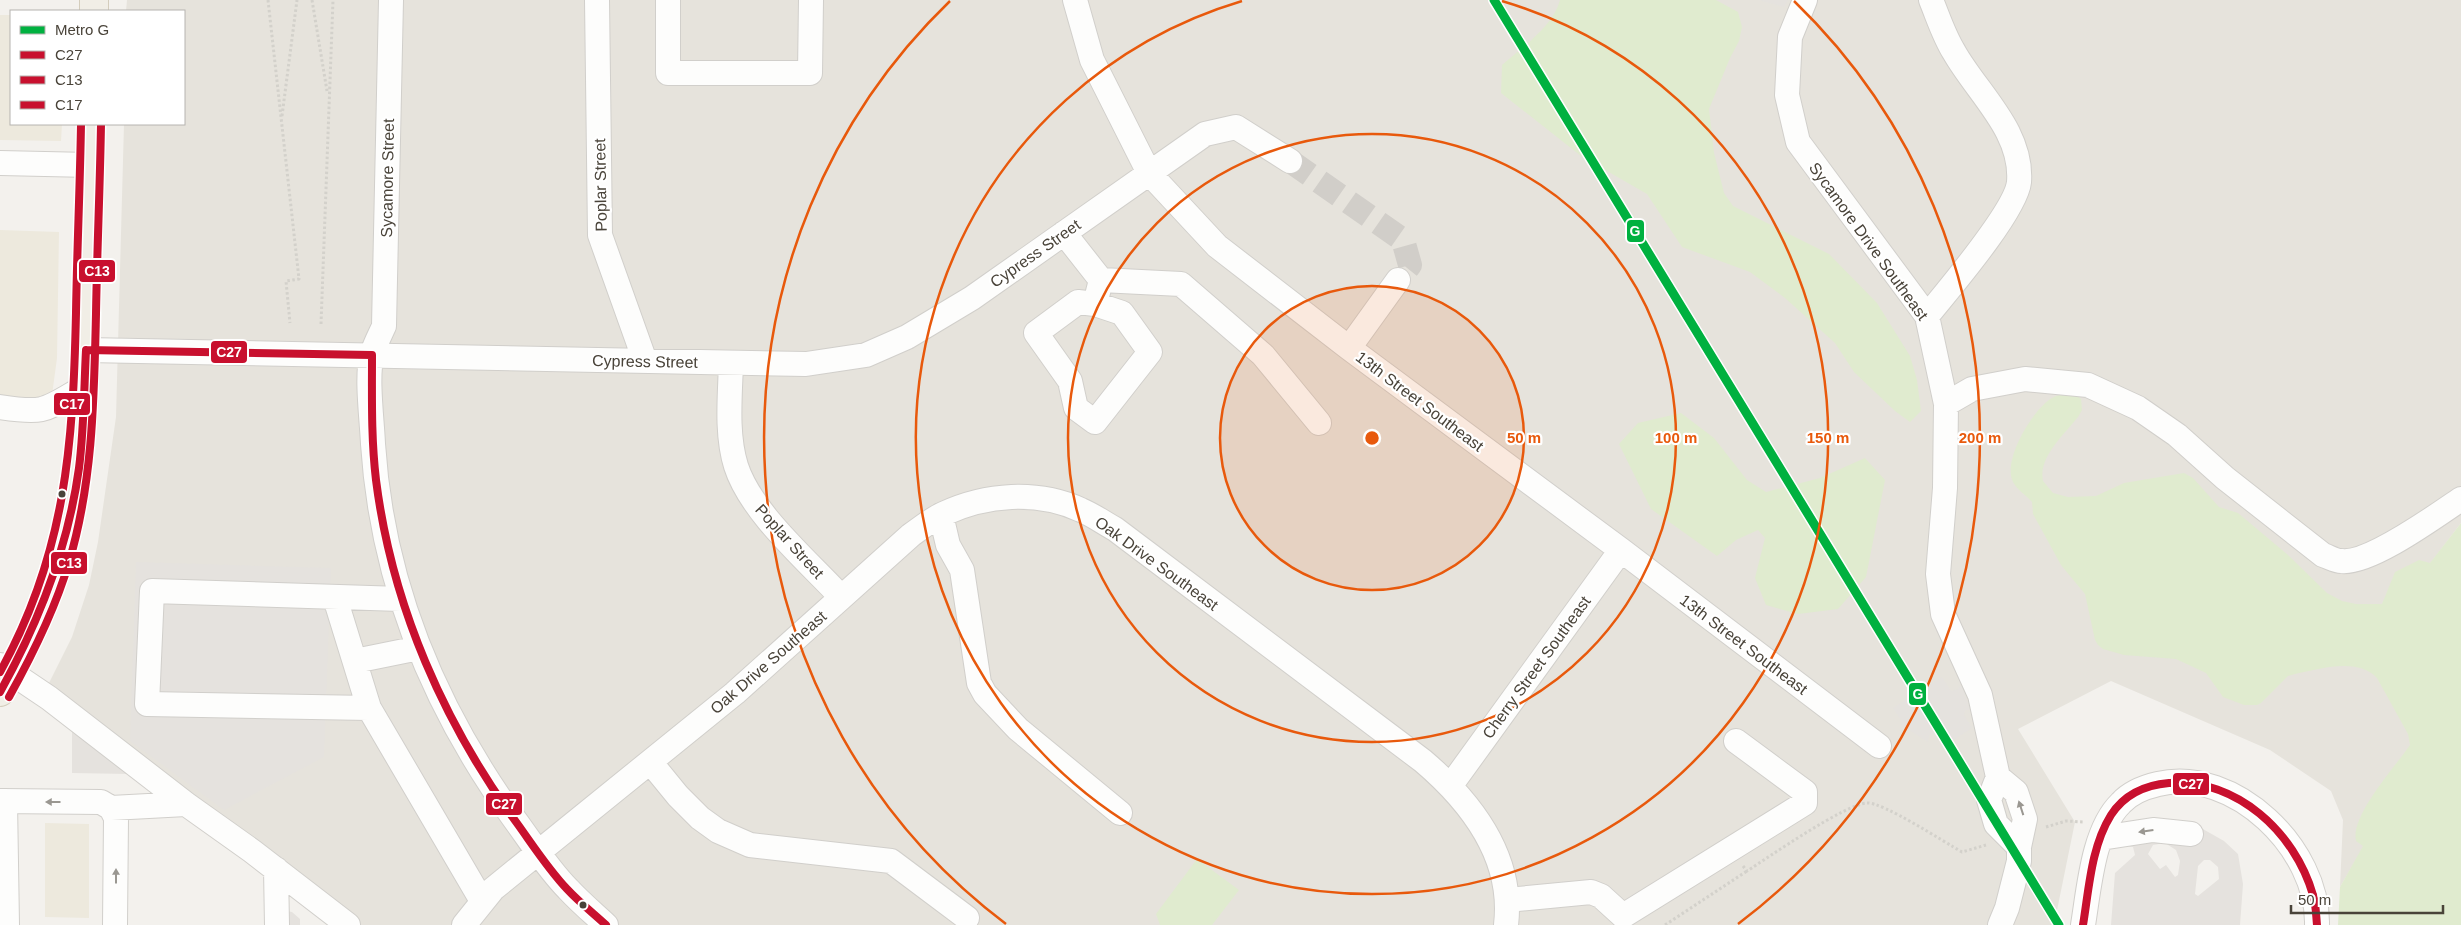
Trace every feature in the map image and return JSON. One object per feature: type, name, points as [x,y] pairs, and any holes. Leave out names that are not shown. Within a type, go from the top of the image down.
[{"type":"main road","points":[[4,677],[42,610],[65,540],[79,467],[86,350],[91,125]]},
{"type":"street","name":"Sycamore Street","points":[[372,355],[384,326],[392,0]]},
{"type":"street","name":"Poplar Street","points":[[597,0],[600,235],[644,361]]},
{"type":"street","points":[[668,0],[668,73],[810,73],[811,0]]},
{"type":"street","name":"13th Street Southeast","points":[[1075,0],[1092,60],[1149,173],[1216,246],[1879,746]]},
{"type":"street","name":"Sycamore Drive Southeast","points":[[1805,0],[1790,37],[1787,95],[1798,142],[1927,316],[1946,404],[1945,488],[1938,574],[1943,614],[1980,696],[1998,777],[1990,800],[1996,824],[2019,847],[2019,861],[2007,908],[2000,925]]},
{"type":"street","points":[[1927,316],[2005,215],[2019,183],[2016,148],[2000,120],[1953,52],[1931,0]]},
{"type":"street","name":"Cypress Street","points":[[86,350],[806,364],[866,355],[907,337],[972,298],[1205,134],[1236,127],[1290,161]]},
{"type":"street","points":[[0,163],[90,165]]},
{"type":"street","points":[[1064,233],[1101,280],[1181,284],[1263,355],[1319,423]]},
{"type":"street","points":[[1095,304],[1101,280]]},
{"type":"street","points":[[1349,348],[1398,280]]},
{"type":"street","points":[[1078,302],[1095,304],[1122,313],[1150,352],[1095,422],[1076,408],[1070,380],[1036,333],[1078,302]]},
{"type":"street","points":[[372,355],[370,391],[375,477],[387,546],[401,599],[429,675],[475,764],[538,853],[567,888],[606,925]]},
{"type":"street","name":"Poplar Street","points":[[731,363],[731,442],[736,466],[750,497],[842,597]]},
{"type":"street","points":[[1946,404],[1972,389],[2024,379],[2088,385],[2138,408],[2177,435],[2225,478],[2323,555],[2342,562],[2365,557],[2394,542],[2461,500]]},
{"type":"street","points":[[0,407],[30,412],[45,410],[84,387]]},
{"type":"street","name":"Oak Drive Southeast","points":[[464,925],[493,889],[734,694],[911,536],[941,515],[977,500],[1018,497],[1050,499],[1081,510],[1115,529],[1423,761],[1451,785],[1470,809],[1493,845],[1507,900],[1506,925]]},
{"type":"street","points":[[941,515],[948,545],[962,570],[979,683],[985,694],[1018,729],[1120,813]]},
{"type":"street","name":"Cherry Street Southeast","points":[[1451,785],[1621,550]]},
{"type":"street","points":[[369,708],[147,704],[152,591],[401,599]]},
{"type":"street","points":[[335,598],[369,708],[482,901]]},
{"type":"street","points":[[356,661],[419,648]]},
{"type":"street","points":[[4,677],[49,698],[176,805]]},
{"type":"street","points":[[1507,900],[1591,892],[1601,896],[1623,916],[1805,803],[1807,798],[1805,792],[1736,741]]},
{"type":"street","points":[[90,750],[276,869],[348,925]]},
{"type":"street","points":[[651,763],[678,796],[700,818],[718,831],[750,845],[890,860],[966,918]]},
{"type":"street","points":[[2083,925],[2093,866],[2094,830],[2120,803],[2139,790],[2179,781],[2212,787],[2254,810],[2289,845],[2310,883],[2316,906],[2317,925]]},
{"type":"street","points":[[7,925],[2,801],[106,805],[176,805]]},
{"type":"street","points":[[106,805],[116,818],[115,925]]},
{"type":"street","points":[[2094,830],[2153,830],[2191,834]]},
{"type":"street","points":[[276,869],[277,925]]},
{"type":"path","points":[[268,0],[299,279],[286,281],[290,323]]},
{"type":"path","points":[[282,122],[297,0]]},
{"type":"path","points":[[312,0],[329,99]]},
{"type":"path","points":[[321,324],[333,0]]},
{"type":"path","points":[[1664,925],[1846,810],[1867,802],[1883,807],[1962,852],[1993,842]]},
{"type":"path","points":[[2043,828],[2066,821],[2094,830]]},
{"type":"path","points":[[1732,848],[1747,871]]},
{"type":"shaded area","points":[[127,0],[2461,0],[2461,523],[2426,569],[2461,680],[2340,887],[2343,820],[2331,791],[2270,750],[2111,681],[2018,729],[2075,822],[2054,925],[357,925],[48,685],[72,637],[89,585],[98,542],[116,417],[124,125],[185,125],[185,10],[126,10]]},
{"type":"shaded area","points":[[1759,0],[1788,0],[1784,7]]},
{"type":"shaded area","points":[[0,15],[10,15],[10,125],[62,125],[61,141],[0,140]]},
{"type":"shaded area","points":[[0,230],[59,232],[57,358],[50,410],[0,401]]},
{"type":"shaded area","points":[[136,562],[331,568],[324,757],[224,810],[130,741]]},
{"type":"shaded area","points":[[1942,677],[1951,691],[1958,689],[1961,684],[1970,710],[1965,710],[1964,715],[1972,728],[1944,746],[1936,734],[1929,735],[1928,742],[1901,725],[1902,722],[1893,708]]},
{"type":"shaded area","points":[[72,731],[85,731],[129,774],[72,773]]},
{"type":"shaded area","points":[[45,823],[89,824],[89,918],[45,917]]},
{"type":"shaded area","points":[[2194,824],[2224,841],[2238,854],[2243,884],[2240,925],[2111,925],[2115,873],[2135,855],[2133,847],[2125,846]],"holes":[[[2165,843],[2176,850],[2180,861],[2178,875],[2175,877],[2166,865],[2160,869],[2148,854],[2153,845]],[[2204,860],[2210,860],[2218,867],[2219,879],[2198,896],[2195,894],[2198,866]]]},
{"type":"shaded area","points":[[281,910],[292,912],[300,919],[300,925],[281,925]]},
{"type":"green space","points":[[1560,0],[1716,0],[1738,12],[1742,27],[1739,41],[1709,109],[1714,153],[1724,193],[1733,206],[1829,254],[1877,303],[1910,356],[1917,380],[1921,411],[1910,422],[1895,411],[1854,372],[1835,343],[1785,298],[1750,272],[1682,247],[1647,194],[1581,156],[1501,93],[1502,65],[1544,28],[1551,19]]},
{"type":"green space","points":[[2074,393],[2081,399],[2082,410],[2053,447],[2044,463],[2042,472],[2043,481],[2053,493],[2068,497],[2096,496],[2124,483],[2184,473],[2193,478],[2219,507],[2238,513],[2288,555],[2327,593],[2342,601],[2356,604],[2382,604],[2395,572],[2419,560],[2430,563],[2461,523],[2461,925],[2338,925],[2340,887],[2363,846],[2356,841],[2356,831],[2360,819],[2366,805],[2410,745],[2408,734],[2377,678],[2369,672],[2349,666],[2338,666],[2295,674],[2288,676],[2261,703],[2257,705],[2244,705],[2223,697],[2206,673],[2176,659],[2124,655],[2103,649],[2098,645],[2095,640],[2085,594],[2061,565],[2033,514],[2032,502],[2015,485],[2011,473],[2015,449],[2036,413],[2054,397]]},
{"type":"green space","points":[[1681,413],[1714,438],[1747,480],[1766,492],[1820,478],[1865,458],[1885,480],[1866,577],[1838,609],[1798,614],[1766,605],[1755,578],[1765,538],[1758,530],[1736,540],[1717,556],[1651,509],[1619,444],[1638,423]]},
{"type":"green space","points":[[1197,859],[1239,890],[1212,925],[1160,925],[1156,914]]},
{"type":"tunnel","points":[[1290,161],[1403,240],[1410,265],[1398,280]]},
{"type":"metro line","name":"G","points":[[1494,0],[2059,925]]},
{"type":"transit line","name":"C17","points":[[0,672],[22,628],[39,584],[52,541],[62,497],[68,453],[75,361],[81,125]]},
{"type":"transit line","name":"C13","points":[[9,697],[35,648],[63,580],[77,532],[88,470],[93,408],[101,125]]},
{"type":"transit line","name":"C27","points":[[86,350],[372,355]]},
{"type":"transit line","name":"C27","points":[[0,692],[39,611],[50,584],[68,527],[81,453],[86,350]]},
{"type":"transit line","name":"C27","points":[[372,355],[373,449],[384,527],[395,573],[425,662],[467,747],[492,787],[554,874],[572,894],[606,925]]},
{"type":"transit line","name":"C27","points":[[2083,925],[2095,854],[2104,827],[2111,815],[2122,802],[2136,792],[2152,786],[2169,783],[2194,784],[2217,790],[2239,800],[2259,814],[2277,831],[2292,850],[2304,872],[2314,898],[2317,925]]}]
